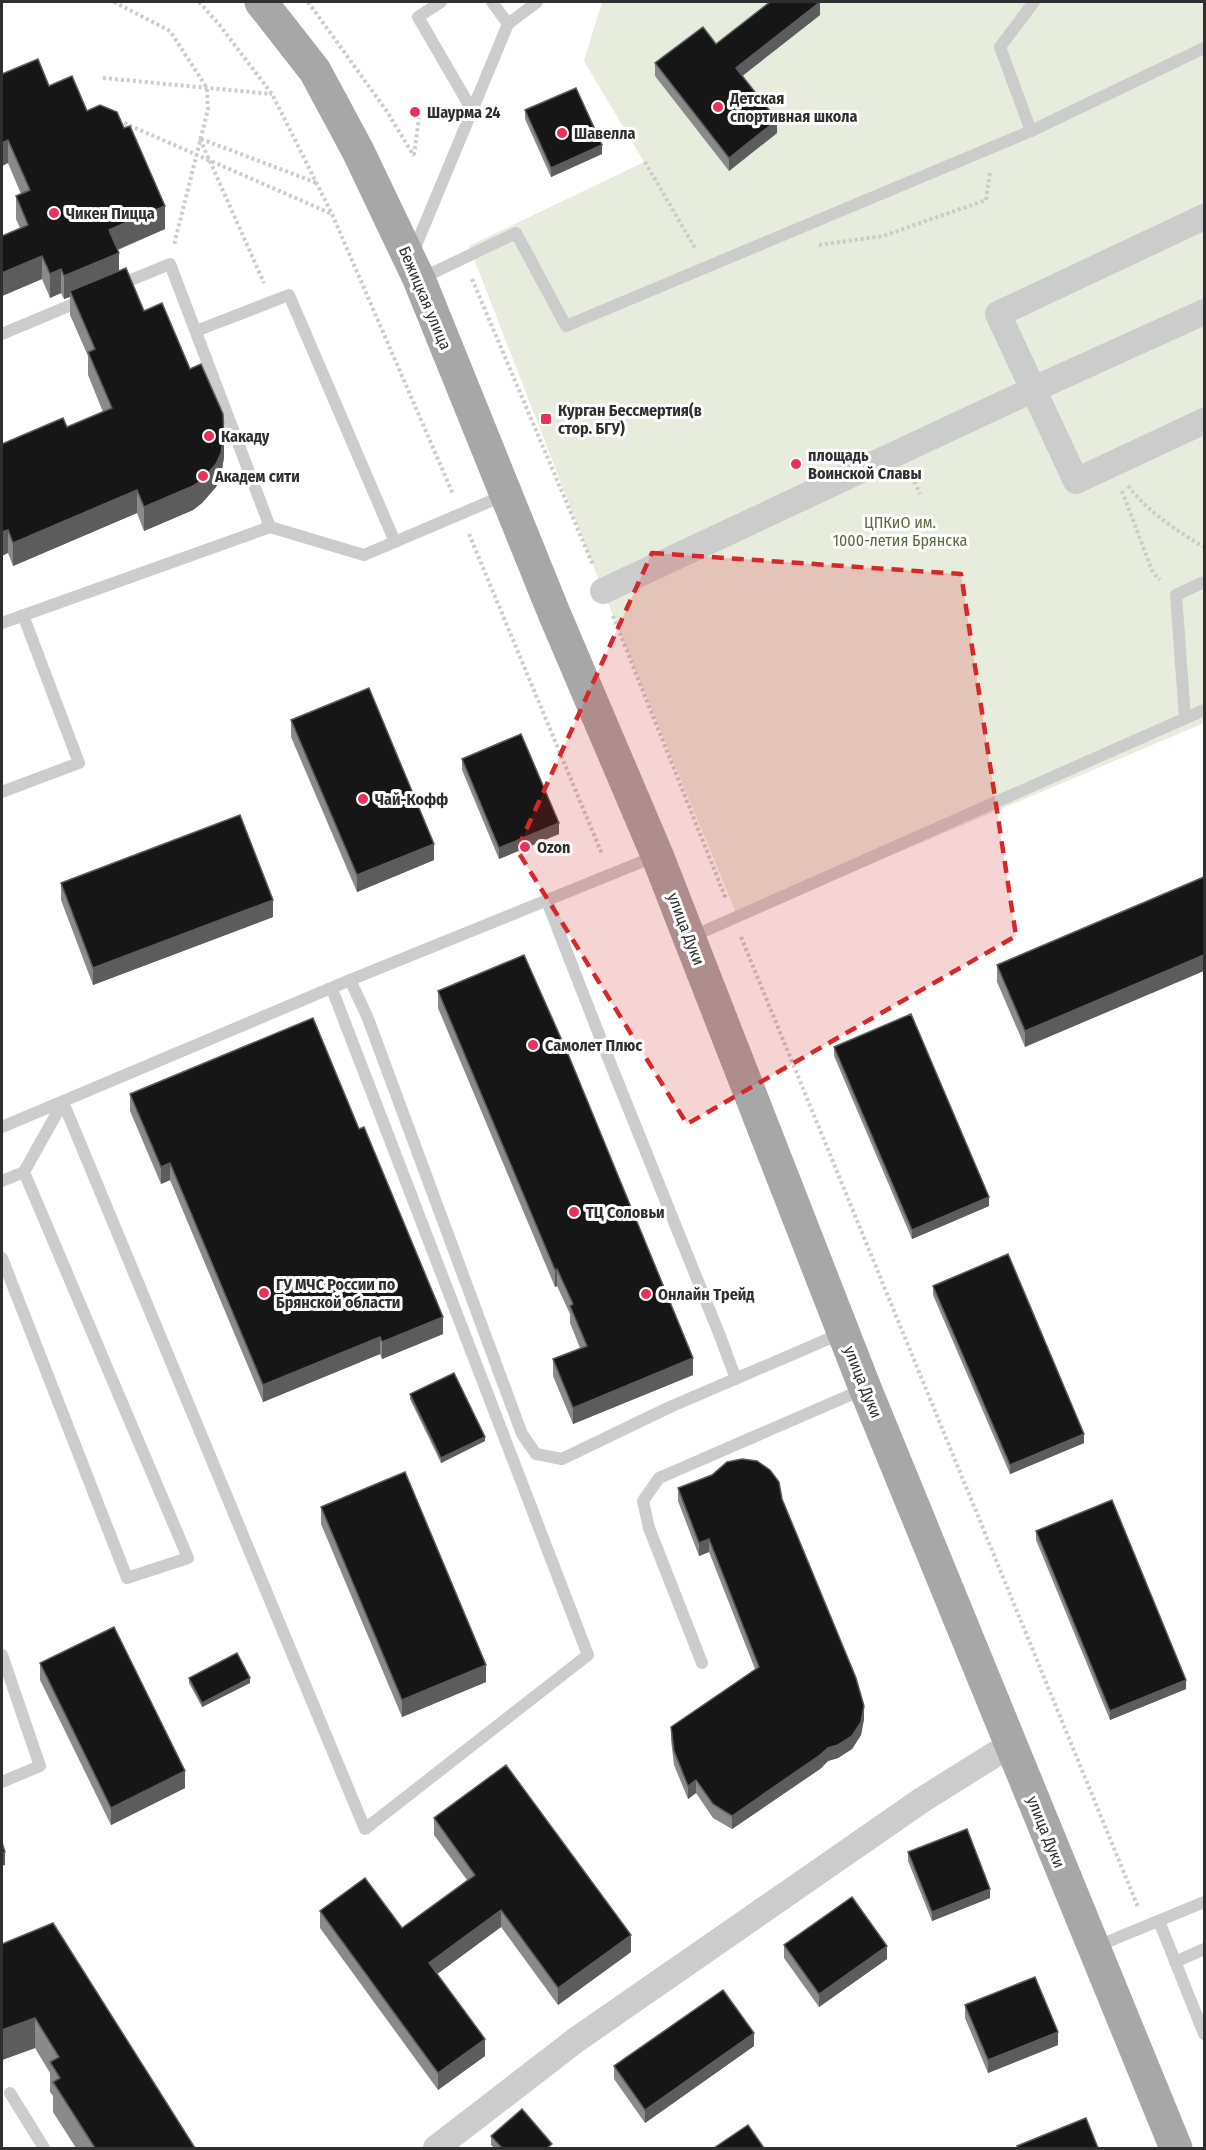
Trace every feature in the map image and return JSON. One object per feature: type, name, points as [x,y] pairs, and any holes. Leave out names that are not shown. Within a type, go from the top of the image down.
[{"type":"main road","name":"Бежицкая улица","points":[[261,2],[315,71],[358,151],[414,270],[554,613]]},
{"type":"main road","name":"улица Дуки","points":[[554,613],[657,855],[865,1388],[1176,2148]]},
{"type":"street","points":[[1204,217],[998,314],[1076,481],[1204,421]]},
{"type":"street","points":[[603,591],[1204,312]]},
{"type":"street","points":[[436,2148],[585,2033],[922,1800],[1010,1745]]},
{"type":"lane","points":[[441,2],[418,17],[472,110]]},
{"type":"lane","points":[[492,2],[508,24]]},
{"type":"lane","points":[[414,270],[472,110],[508,24],[537,2]]},
{"type":"lane","points":[[1031,132],[1000,48],[1034,2]]},
{"type":"lane","points":[[414,270],[464,259],[516,233],[566,326],[1031,132],[1204,48]]},
{"type":"lane","points":[[2,334],[170,264],[270,527]]},
{"type":"lane","points":[[196,331],[289,295],[395,542]]},
{"type":"lane","points":[[2,623],[270,527],[364,555],[506,495]]},
{"type":"lane","points":[[1185,718],[1176,595],[1204,582]]},
{"type":"lane","points":[[2,792],[79,763],[23,615]]},
{"type":"lane","points":[[690,937],[1204,710]]},
{"type":"lane","points":[[2,1127],[350,980],[611,876],[657,855]]},
{"type":"lane","points":[[547,900],[736,1379]]},
{"type":"lane","points":[[350,980],[371,1027],[522,1434],[536,1454],[562,1459],[670,1407],[843,1332]]},
{"type":"lane","points":[[63,1102],[365,1829],[588,1655],[332,988]]},
{"type":"lane","points":[[2,1181],[24,1172],[63,1102]]},
{"type":"lane","points":[[2,1258],[127,1578],[188,1558],[24,1172]]},
{"type":"lane","points":[[702,1663],[649,1528],[643,1501],[659,1478],[865,1388]]},
{"type":"lane","points":[[2,1655],[40,1766],[2,1782]]},
{"type":"lane","points":[[1094,1948],[1204,1902]]},
{"type":"lane","points":[[1159,1921],[1204,2034]]},
{"type":"lane","points":[[1175,1962],[1204,1949]]},
{"type":"lane","points":[[10,2092],[44,2148]]},
{"type":"path","points":[[114,2],[170,31],[207,88],[208,109],[173,246]]},
{"type":"path","points":[[199,2],[218,23],[272,94],[332,214],[461,514],[611,876]]},
{"type":"path","points":[[308,2],[386,110],[414,156],[419,118]]},
{"type":"path","points":[[104,78],[272,94]]},
{"type":"path","points":[[124,123],[332,214]]},
{"type":"path","points":[[200,139],[273,301]]},
{"type":"path","points":[[200,139],[317,183]]},
{"type":"path","points":[[464,259],[566,497],[734,918],[1146,1926]]},
{"type":"path","points":[[1112,465],[1139,500],[1184,535],[1204,547]]},
{"type":"path","points":[[1112,465],[1153,573],[1176,595]]},
{"type":"path","points":[[907,467],[920,494]]},
{"type":"highlighted area","points":[[652,553],[961,574],[1016,936],[687,1124],[517,850]]},
{"type":"green space","name":"ЦПКиО им. 1000-летия Брянска","points":[[602,2],[1204,2],[1204,723],[739,920],[603,591],[469,246],[644,162],[584,61]]},
{"type":"building","name":"Детская спортивная школа","points":[[770,2],[820,2],[736,68],[777,120],[729,158],[655,63],[703,27],[716,44]]},
{"type":"building","points":[[38,59],[49,86],[72,76],[87,111],[100,105],[117,112],[124,128],[130,126],[165,206],[109,230],[119,253],[64,276],[61,269],[50,274],[42,256],[2,273],[2,236],[28,225],[16,196],[30,190],[8,140],[2,143],[2,74]]},
{"type":"building","name":"Шавелла","points":[[576,88],[602,145],[551,168],[525,110]]},
{"type":"building","points":[[126,268],[144,311],[162,303],[190,369],[201,364],[223,414],[224,434],[221,453],[216,464],[202,480],[193,486],[144,507],[137,490],[13,543],[8,530],[2,532],[2,444],[63,418],[67,427],[112,408],[88,352],[95,349],[70,291]]},
{"type":"building","name":"Чай-Кофф","points":[[369,688],[434,844],[357,875],[291,720]]},
{"type":"building","points":[[521,734],[559,823],[499,848],[462,759]]},
{"type":"building","points":[[240,815],[273,900],[93,968],[61,883]]},
{"type":"building","points":[[1204,877],[1204,955],[1025,1031],[997,965]]},
{"type":"building","name":"ТЦ Соловьи","points":[[524,955],[568,1054],[693,1358],[573,1408],[553,1359],[587,1346],[570,1306],[573,1304],[557,1269],[555,1270],[438,991]]},
{"type":"building","points":[[911,1014],[989,1197],[912,1230],[834,1047]]},
{"type":"building","points":[[313,1018],[359,1129],[364,1127],[443,1317],[382,1342],[380,1337],[263,1385],[170,1163],[161,1167],[130,1094]]},
{"type":"building","points":[[1008,1254],[1084,1434],[1010,1465],[933,1286]]},
{"type":"building","points":[[454,1373],[485,1437],[441,1458],[410,1394]]},
{"type":"building","points":[[742,1459],[757,1461],[770,1470],[779,1482],[782,1499],[856,1678],[864,1706],[861,1722],[852,1736],[828,1748],[732,1816],[713,1804],[696,1780],[688,1786],[674,1751],[671,1727],[759,1667],[709,1539],[699,1543],[678,1488],[712,1475],[727,1462]]},
{"type":"building","points":[[405,1472],[486,1665],[402,1700],[321,1507]]},
{"type":"building","points":[[1112,1500],[1186,1680],[1110,1711],[1036,1531]]},
{"type":"building","points":[[114,1627],[185,1771],[111,1808],[40,1663]]},
{"type":"building","points":[[237,1653],[250,1678],[202,1703],[189,1678]]},
{"type":"building","points":[[506,1765],[631,1935],[558,1988],[501,1910],[429,1963],[485,2039],[438,2073],[320,1911],[365,1878],[402,1928],[475,1875],[434,1818]]},
{"type":"building","points":[[967,1829],[990,1889],[932,1912],[908,1852]]},
{"type":"building","points":[[852,1897],[887,1946],[819,1994],[784,1945]]},
{"type":"building","points":[[53,1923],[195,2148],[95,2148],[53,2082],[60,2078],[50,2062],[59,2057],[35,2018],[2,2030],[2,1944]]},
{"type":"building","points":[[1035,1977],[1058,2032],[988,2060],[965,2005]]},
{"type":"building","points":[[723,1990],[754,2033],[645,2110],[614,2066]]},
{"type":"building","points":[[522,2109],[552,2144],[547,2148],[502,2148],[491,2136]]},
{"type":"building","points":[[1086,2118],[1098,2148],[1018,2148],[1017,2146]]},
{"type":"building","points":[[748,2125],[764,2148],[714,2148]]},
{"type":"place","name":"Детская спортивная школа","points":[[718,107]]},
{"type":"place","name":"Шаурма 24","points":[[415,112]]},
{"type":"place","name":"Шавелла","points":[[562,133]]},
{"type":"place","name":"Чикен Пицца","points":[[54,213]]},
{"type":"place","name":"Курган Бессмертия(в стор. БГУ)","points":[[546,419]]},
{"type":"place","name":"Какаду","points":[[209,436]]},
{"type":"place","name":"площадь Воинской Славы","points":[[796,464]]},
{"type":"place","name":"Академ сити","points":[[203,476]]},
{"type":"place","name":"Чай-Кофф","points":[[363,799]]},
{"type":"place","name":"Ozon","points":[[525,847]]},
{"type":"place","name":"Самолет Плюс","points":[[533,1045]]},
{"type":"place","name":"ТЦ Соловьи","points":[[574,1212]]},
{"type":"place","name":"ГУ МЧС России по Брянской области","points":[[264,1293]]},
{"type":"place","name":"Онлайн Трейд","points":[[646,1294]]}]
